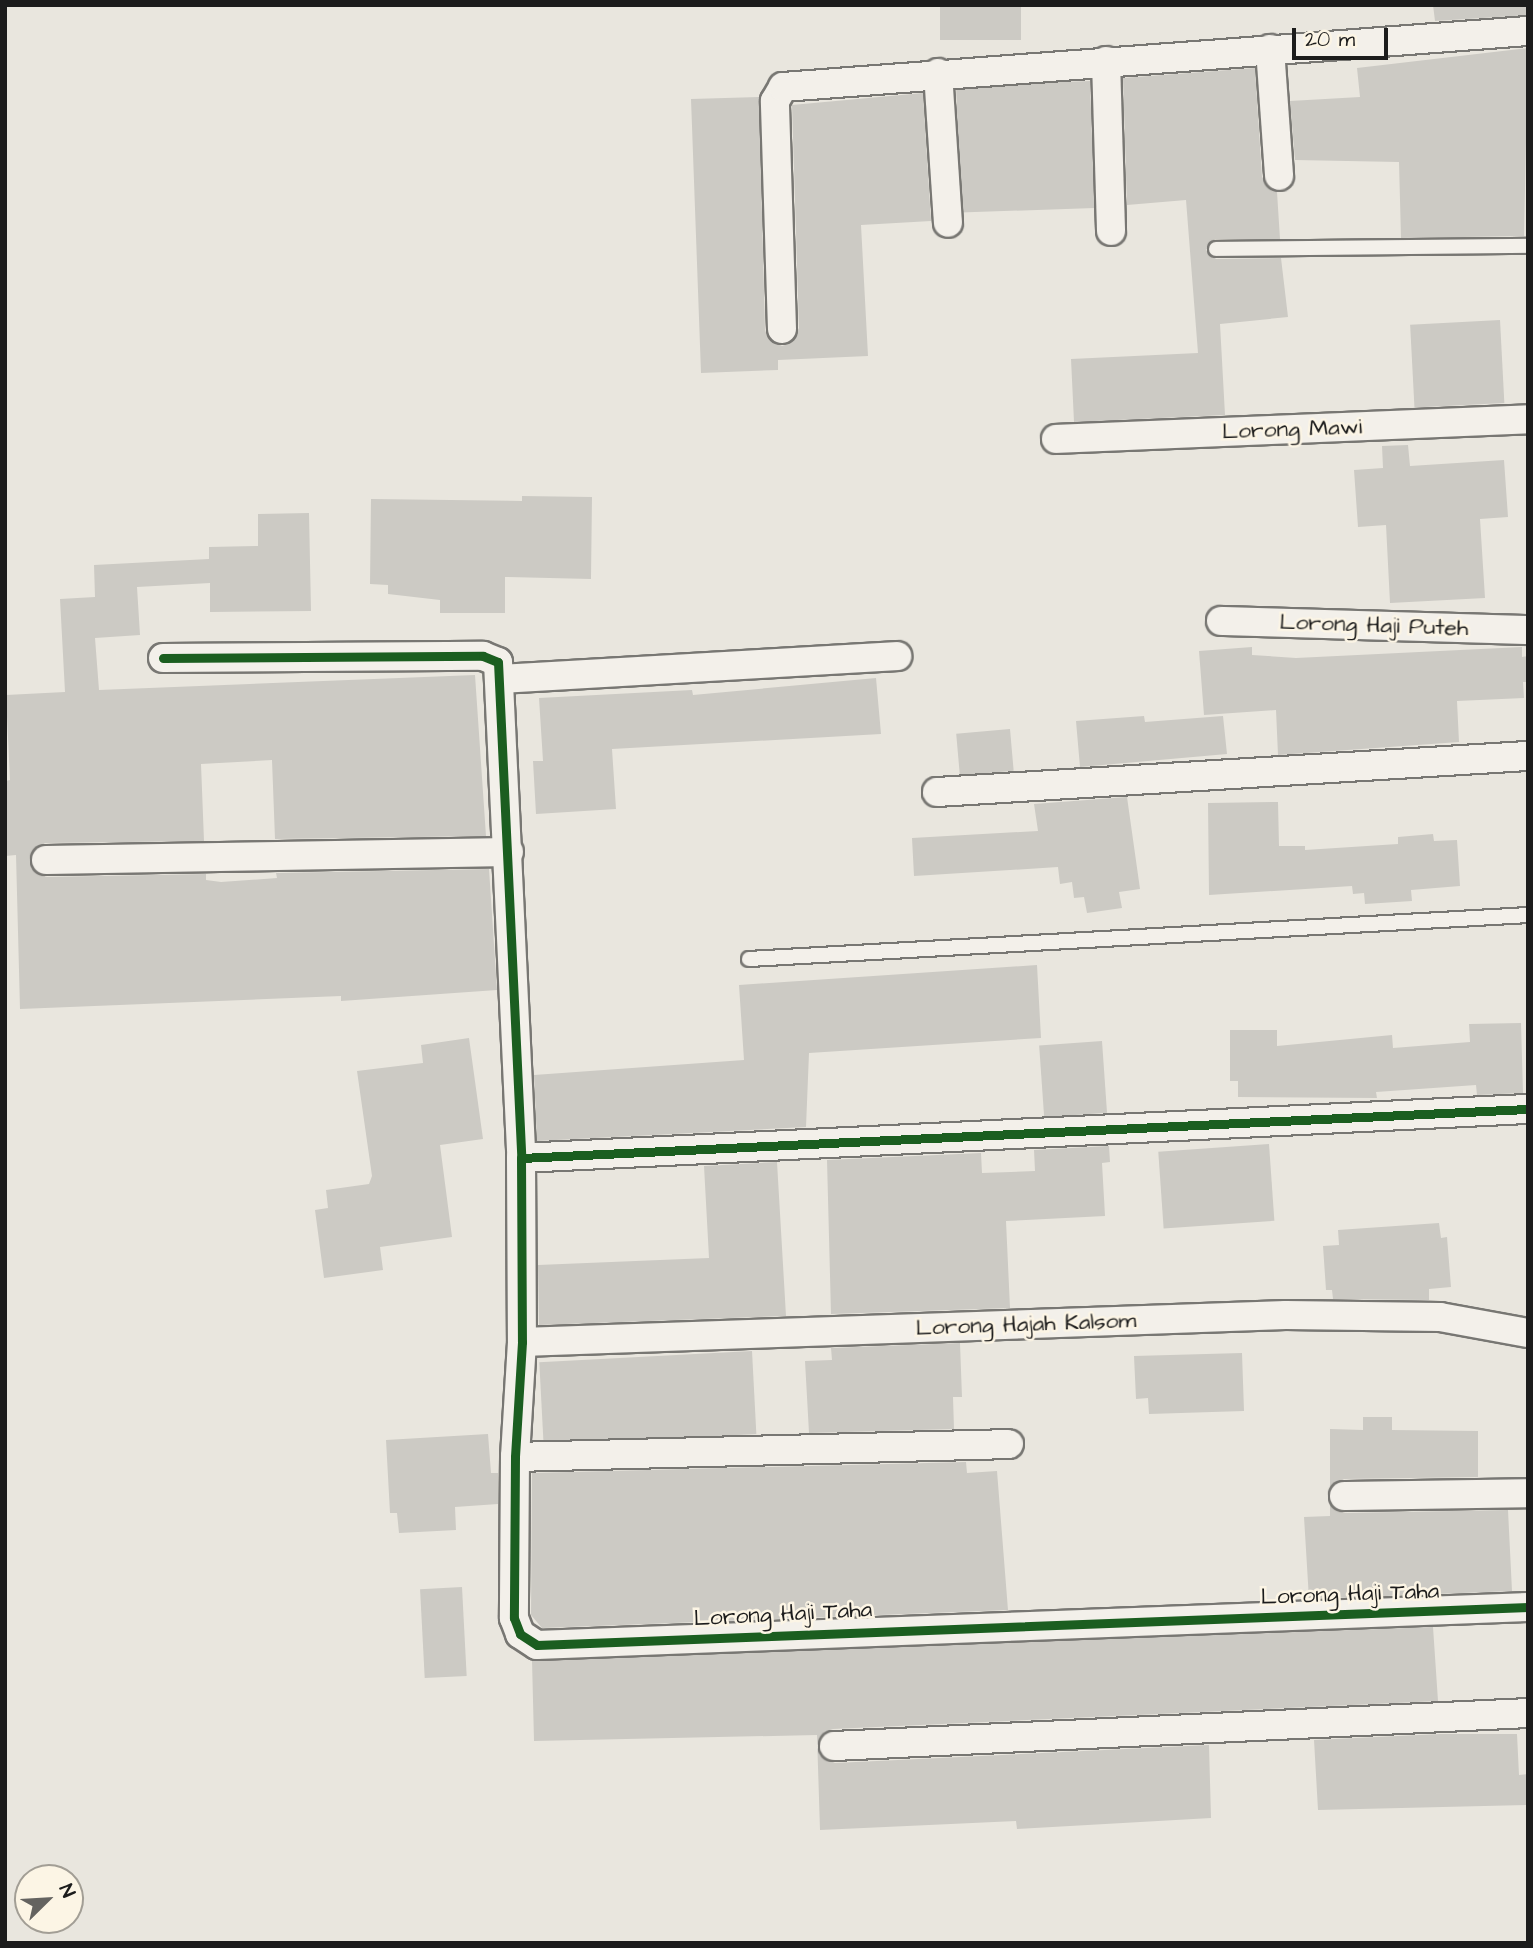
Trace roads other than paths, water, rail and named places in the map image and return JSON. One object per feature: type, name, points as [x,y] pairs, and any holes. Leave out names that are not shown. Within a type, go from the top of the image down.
[{"type":"street","points":[[782,329],[775,100],[783,87],[1528,30]]},
{"type":"street","points":[[1270,49],[1279,176]]},
{"type":"street","points":[[1106,61],[1111,231]]},
{"type":"street","points":[[938,74],[948,223]]},
{"type":"street","name":"Lorong Mawi","points":[[1056,439],[1528,419]]},
{"type":"street","name":"Lorong Haji Puteh","points":[[1221,621],[1528,630]]},
{"type":"street","points":[[163,658],[482,656],[498,663],[501,680],[897,656]]},
{"type":"street","name":"Lorong Haji Taha","points":[[501,680],[521,1158],[522,1342],[515,1457],[514,1618],[520,1634],[537,1645],[1528,1607]]},
{"type":"street","points":[[937,792],[1528,755]]},
{"type":"street","points":[[46,860],[509,852]]},
{"type":"street","points":[[521,1158],[1528,1110]]},
{"type":"street","name":"Lorong Hajah Kalsom","points":[[522,1342],[1286,1315],[1440,1317],[1528,1333]]},
{"type":"street","points":[[515,1457],[1009,1444]]},
{"type":"street","points":[[1344,1496],[1528,1493]]},
{"type":"street","points":[[834,1746],[1087,1730],[1528,1713]]},
{"type":"lane","points":[[1216,249],[1528,246]]},
{"type":"lane","points":[[749,959],[1528,915]]}]
